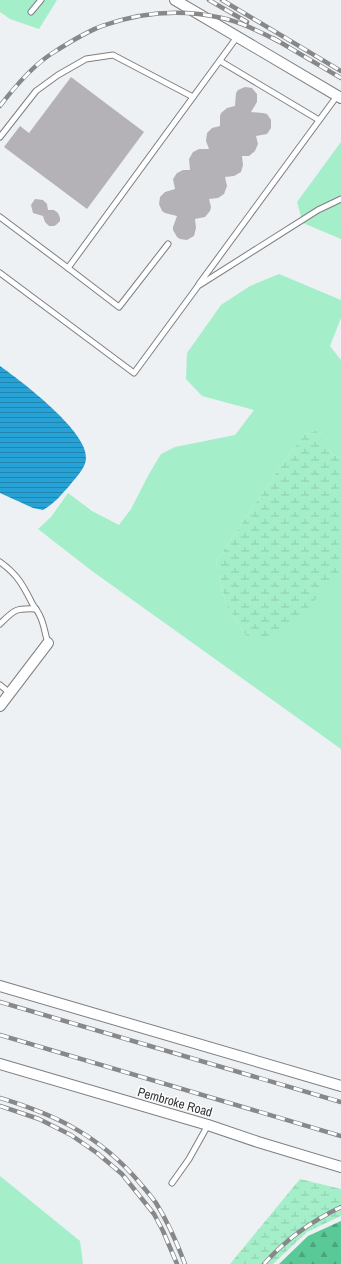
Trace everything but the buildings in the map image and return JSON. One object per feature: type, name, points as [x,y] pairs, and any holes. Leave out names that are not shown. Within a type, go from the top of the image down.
[{"type":"street","points":[[175,0],[339,97]]},
{"type":"street","points":[[0,706],[48,643]]},
{"type":"street","points":[[0,986],[341,1086]]},
{"type":"street","name":"Pembroke Road","points":[[0,1064],[208,1125],[341,1167]]},
{"type":"lane","points":[[32,12],[41,0]]},
{"type":"lane","points":[[68,268],[237,37]]},
{"type":"lane","points":[[0,137],[36,91],[86,59],[113,55],[193,97]]},
{"type":"lane","points":[[220,61],[319,120]]},
{"type":"lane","points":[[0,273],[134,372],[319,120],[339,97]]},
{"type":"lane","points":[[198,286],[318,210],[341,199]]},
{"type":"lane","points":[[0,217],[119,307],[168,244]]},
{"type":"lane","points":[[0,562],[8,567],[18,577],[40,616],[48,643]]},
{"type":"lane","points":[[0,624],[15,610],[21,608],[36,609]]},
{"type":"lane","points":[[0,685],[10,693]]},
{"type":"lane","points":[[172,1183],[189,1159],[208,1125]]},
{"type":"green space","points":[[0,0],[57,0],[39,29],[10,19],[0,12]]},
{"type":"green space","points":[[341,142],[341,239],[303,223],[297,202]]},
{"type":"green space","points":[[279,274],[341,300],[341,318],[330,346],[341,360],[341,458],[332,454],[316,432],[304,435],[282,464],[216,562],[226,605],[247,637],[330,581],[341,570],[341,749],[92,571],[38,529],[51,517],[68,493],[92,511],[119,525],[131,509],[161,454],[175,447],[235,435],[254,410],[202,396],[186,379],[187,353],[221,305],[250,286]]},
{"type":"green space","points":[[316,431],[332,454],[341,458],[341,570],[291,627],[269,639],[247,637],[226,605],[216,562],[282,464],[304,435]]},
{"type":"green space","points":[[0,1176],[80,1241],[83,1264],[0,1264]]},
{"type":"green space","points":[[300,1179],[341,1189],[341,1216],[307,1232],[273,1264],[230,1264]]},
{"type":"green space","points":[[341,1221],[341,1264],[279,1264],[308,1236]]},
{"type":"water","points":[[0,366],[23,383],[52,408],[77,435],[84,448],[86,459],[82,470],[58,499],[43,510],[33,508],[0,493]]},
{"type":"railway","points":[[209,0],[247,22]]},
{"type":"railway","points":[[222,0],[341,71]]},
{"type":"railway","points":[[0,106],[24,78],[51,54],[92,30],[133,17],[163,13],[192,13],[207,15],[236,22],[278,41]]},
{"type":"railway","points":[[273,38],[341,78]]},
{"type":"railway","points":[[0,1002],[341,1102]]},
{"type":"railway","points":[[0,1035],[341,1136]]},
{"type":"railway","points":[[0,1098],[58,1120],[76,1129],[109,1152],[139,1182],[156,1203],[172,1233],[185,1264]]},
{"type":"railway","points":[[0,1106],[39,1119],[71,1135],[97,1153],[122,1174],[154,1214],[177,1264]]},
{"type":"railway","points":[[264,1264],[290,1239],[320,1218],[341,1207]]}]
